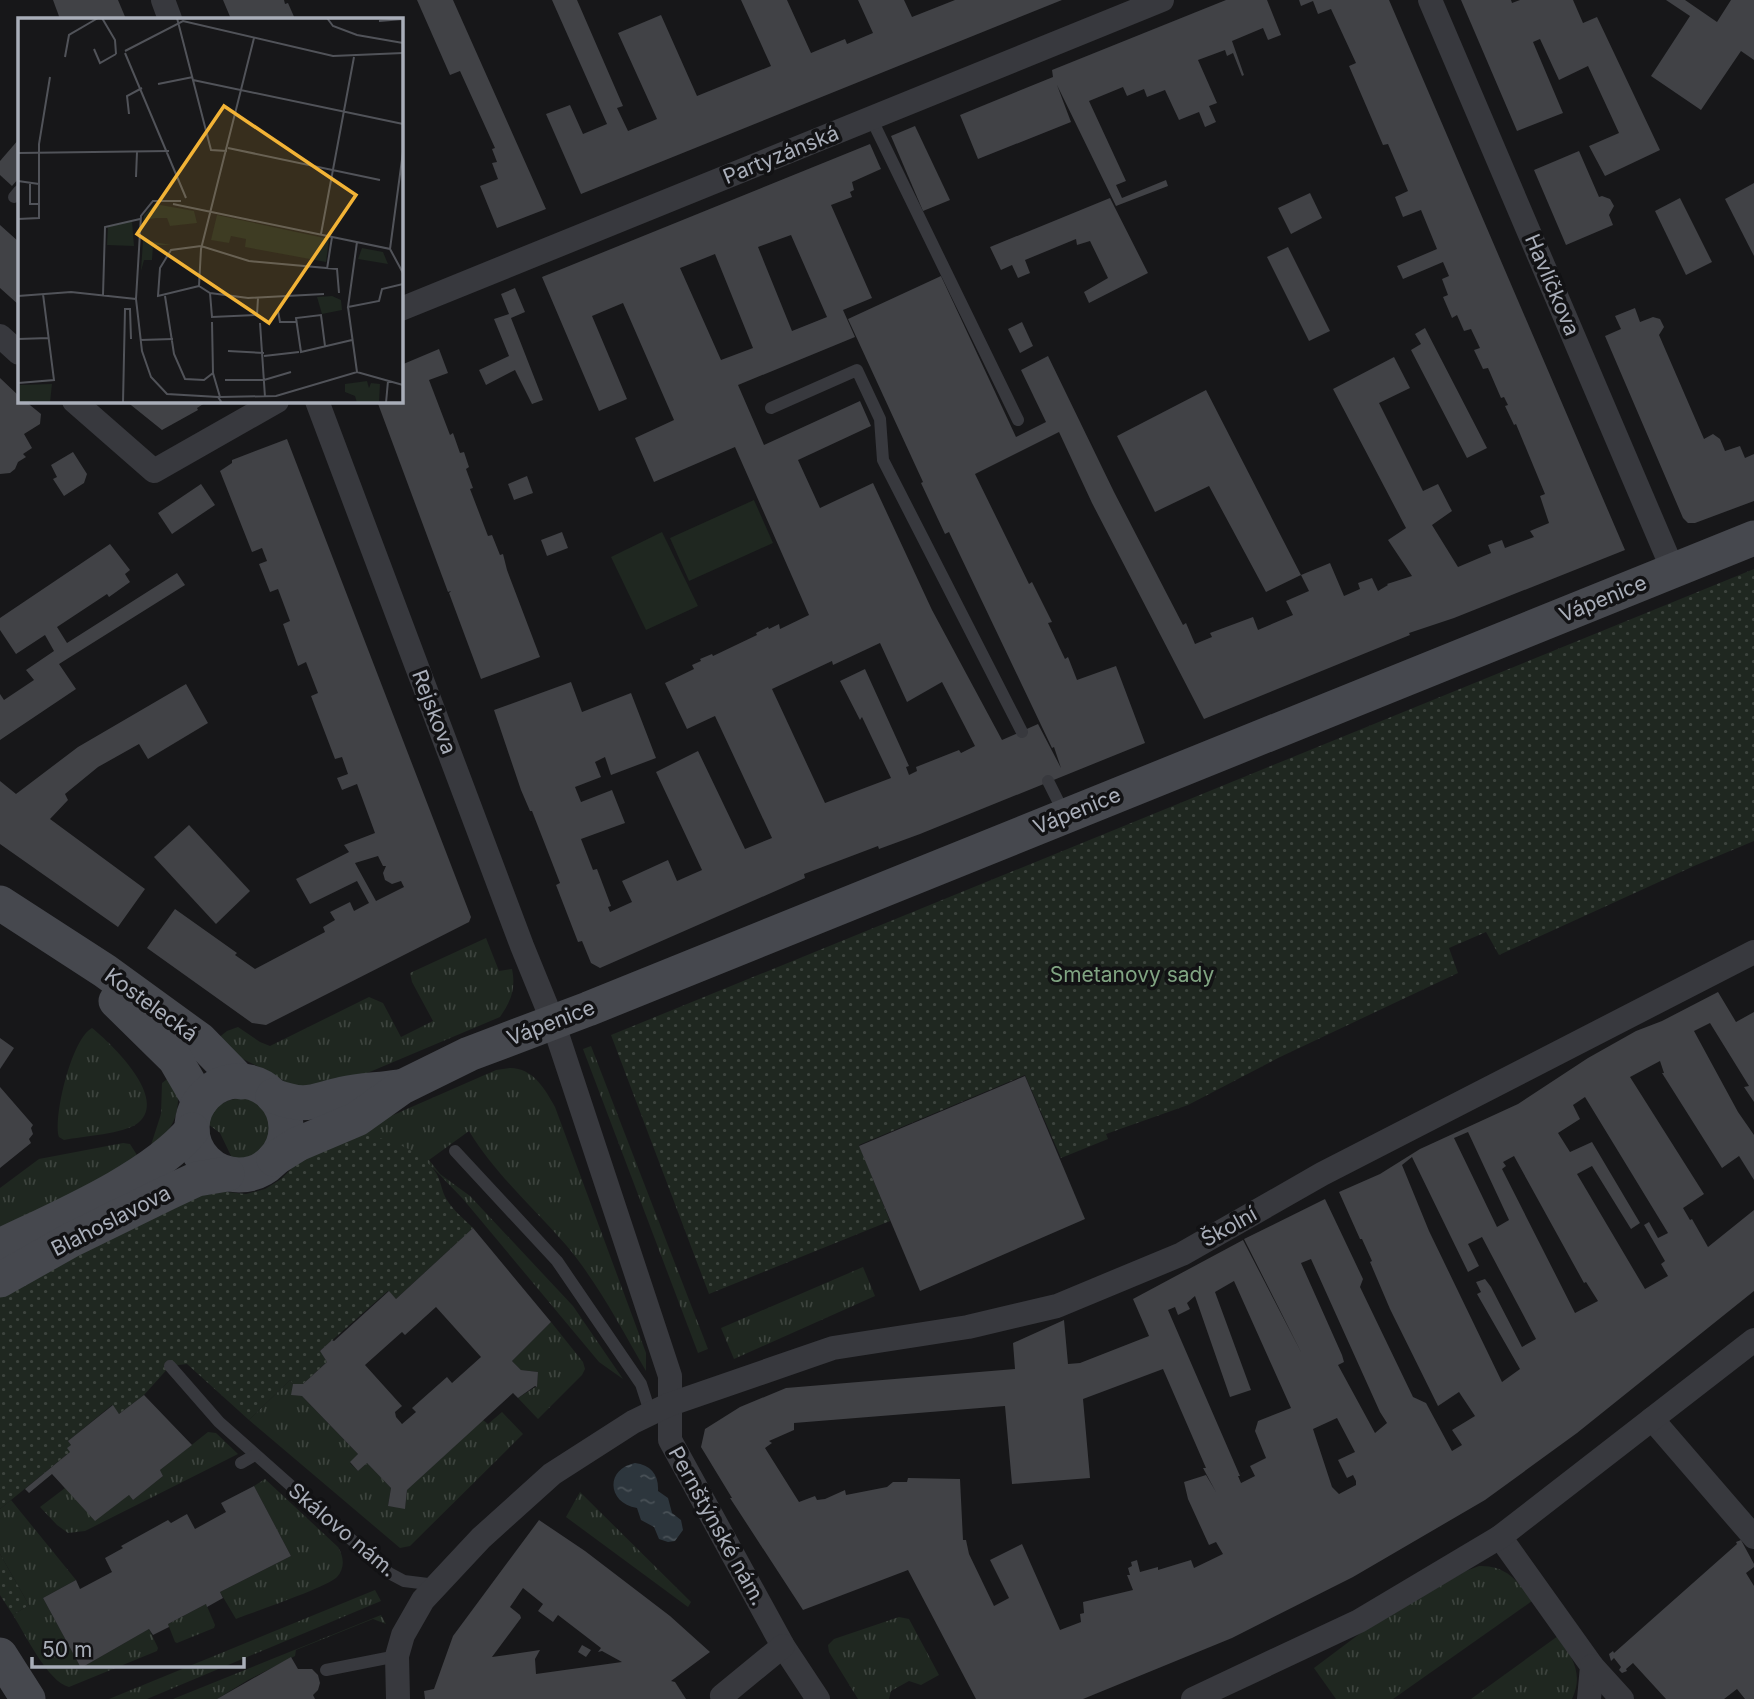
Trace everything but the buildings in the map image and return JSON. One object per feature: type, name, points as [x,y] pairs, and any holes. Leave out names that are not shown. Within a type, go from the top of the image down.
[{"type":"main road","name":"Vápenice","points":[[274,1159],[298,1144],[357,1119],[402,1087],[468,1054],[1754,538]]},
{"type":"main road","name":"Kostelecká","points":[[0,903],[105,971],[200,1040],[241,1082]]},
{"type":"main road","name":"Kostelecká","points":[[54,940],[175,1059],[196,1116]]},
{"type":"main road","points":[[241,1082],[261,1087],[273,1096],[281,1109],[285,1124],[282,1147],[274,1159],[249,1174],[228,1174],[214,1168],[202,1158],[195,1145],[196,1116],[210,1091],[223,1084],[241,1082]]},
{"type":"main road","name":"Vápenice","points":[[273,1096],[296,1104],[317,1103],[344,1094],[402,1087]]},
{"type":"main road","name":"Blahoslavova","points":[[0,1246],[124,1182],[173,1150],[196,1116]]},
{"type":"main road","name":"Blahoslavova","points":[[0,1280],[71,1240],[167,1193],[197,1180],[228,1174]]},
{"type":"main road","points":[[0,1654],[28,1699]]},
{"type":"street","points":[[163,0],[170,18]]},
{"type":"street","name":"Partyzánská","points":[[402,309],[1162,0]]},
{"type":"street","name":"Havlíčkova","points":[[1430,0],[1673,570]]},
{"type":"street","points":[[0,336],[18,352]]},
{"type":"street","points":[[75,402],[154,471],[275,402]]},
{"type":"street","name":"Rejskova","points":[[317,402],[553,1022],[670,1376],[659,1408]]},
{"type":"street","name":"Školní","points":[[659,1408],[833,1348],[968,1327],[1056,1306],[1182,1254],[1322,1174],[1753,955]]},
{"type":"street","points":[[1193,1699],[1359,1621],[1500,1537],[1754,1340]]},
{"type":"street","points":[[398,1699],[397,1656],[403,1635],[412,1615],[436,1585],[513,1507],[552,1474],[659,1408]]},
{"type":"street","name":"Pernštýnské nám.","points":[[659,1408],[670,1440],[783,1646],[818,1699]]},
{"type":"street","points":[[1652,1419],[1753,1536]]},
{"type":"street","points":[[1500,1537],[1592,1666],[1622,1699]]},
{"type":"street","points":[[723,1699],[722,1696],[783,1646]]},
{"type":"street","points":[[1589,1699],[1592,1666]]},
{"type":"lane","points":[[870,118],[1018,420]]},
{"type":"lane","points":[[772,408],[857,370],[880,419],[883,460],[1023,732]]},
{"type":"lane","points":[[1048,781],[1066,816]]},
{"type":"lane","points":[[455,1151],[558,1261],[659,1408]]},
{"type":"lane","name":"Skálovo nám.","points":[[170,1366],[219,1422],[396,1578],[436,1585]]},
{"type":"lane","points":[[241,1463],[255,1455]]},
{"type":"lane","points":[[326,1670],[397,1656]]},
{"type":"green space","points":[[754,500],[773,543],[689,581],[670,538]]},
{"type":"green space","points":[[662,532],[698,606],[646,630],[611,557]]},
{"type":"green space","name":"Smetanovy sady","points":[[1754,569],[1754,841],[1499,955],[1486,932],[1449,948],[1458,973],[1278,1058],[1188,1105],[1106,1134],[1108,1139],[1061,1158],[1025,1075],[859,1145],[890,1221],[709,1294],[611,1035]]},
{"type":"green space","points":[[486,938],[499,971],[512,969],[512,994],[500,1017],[327,1090],[290,1085],[241,1058],[217,1039],[238,1027],[270,1046],[369,997],[383,1003],[401,1037],[433,1021],[410,973]]},
{"type":"green space","points":[[92,1028],[134,1072],[147,1100],[146,1113],[138,1123],[123,1130],[64,1140],[59,1137],[58,1127],[66,1078],[78,1046]]},
{"type":"green space","points":[[591,1046],[708,1349],[698,1353],[583,1049]]},
{"type":"green space","points":[[510,1068],[532,1076],[555,1107],[646,1353],[646,1371],[609,1306],[578,1260],[502,1176],[469,1131],[429,1160],[440,1174],[470,1196],[573,1306],[623,1379],[599,1362],[463,1199],[435,1170],[422,1159],[352,1133],[496,1070]]},
{"type":"green space","points":[[174,1074],[178,1095],[176,1114],[167,1132],[151,1145],[161,1114],[162,1083]]},
{"type":"green space","points":[[243,1098],[256,1103],[265,1111],[271,1133],[267,1144],[259,1153],[248,1159],[233,1160],[220,1133],[208,1124],[216,1108],[231,1100]]},
{"type":"green space","points":[[352,1133],[397,1144],[427,1162],[436,1173],[449,1204],[473,1228],[396,1299],[388,1291],[320,1351],[327,1362],[303,1384],[293,1384],[290,1380],[249,1420],[187,1364],[170,1366],[144,1395],[119,1414],[112,1405],[68,1441],[71,1445],[70,1452],[0,1509],[0,1292],[199,1189],[246,1194],[265,1189],[281,1179],[295,1165]]},
{"type":"green space","points":[[123,1143],[130,1144],[142,1163],[0,1232],[0,1188],[39,1159]]},
{"type":"green space","points":[[863,1267],[875,1296],[734,1359],[721,1328]]},
{"type":"green space","points":[[551,1322],[583,1362],[585,1369],[538,1419],[518,1398],[537,1386],[538,1372],[521,1370],[512,1361]]},
{"type":"green space","points":[[290,1380],[293,1384],[292,1395],[302,1396],[358,1454],[350,1463],[358,1471],[367,1463],[391,1488],[388,1506],[405,1508],[407,1490],[483,1420],[488,1424],[502,1412],[523,1434],[410,1546],[400,1548],[249,1420]]},
{"type":"green space","points":[[208,1432],[216,1433],[238,1454],[85,1531],[68,1533],[40,1507],[65,1488],[95,1520],[129,1495],[133,1500],[163,1476],[160,1470]]},
{"type":"green space","points":[[265,1479],[338,1547],[342,1566],[340,1574],[331,1581],[236,1619],[220,1592],[291,1556],[254,1486]]},
{"type":"green space","points":[[580,1492],[691,1602],[688,1607],[566,1517]]},
{"type":"green space","points":[[11,1500],[76,1580],[43,1598],[81,1668],[149,1629],[157,1651],[69,1687],[53,1676],[13,1615],[29,1605],[0,1554],[0,1509]]},
{"type":"green space","points":[[0,1554],[29,1605],[13,1615],[0,1595]]},
{"type":"green space","points":[[1479,1566],[1504,1571],[1532,1601],[1393,1699],[1336,1699],[1314,1668],[1366,1629]]},
{"type":"green space","points":[[375,1590],[381,1601],[147,1699],[109,1699]]},
{"type":"green space","points":[[206,1604],[214,1628],[175,1642],[168,1624]]},
{"type":"green space","points":[[381,1615],[386,1624],[373,1619],[296,1650],[295,1656],[217,1699],[173,1699]]},
{"type":"green space","points":[[899,1617],[909,1619],[939,1675],[921,1685],[909,1681],[891,1691],[889,1699],[858,1699],[829,1652],[828,1645],[834,1639]]},
{"type":"green space","points":[[1558,1636],[1572,1659],[1577,1674],[1572,1699],[1471,1699]]},
{"type":"water","points":[[635,1463],[653,1472],[658,1491],[668,1498],[672,1513],[681,1520],[683,1530],[675,1541],[659,1539],[654,1527],[641,1520],[637,1508],[627,1505],[615,1493],[613,1486],[618,1472]]}]
